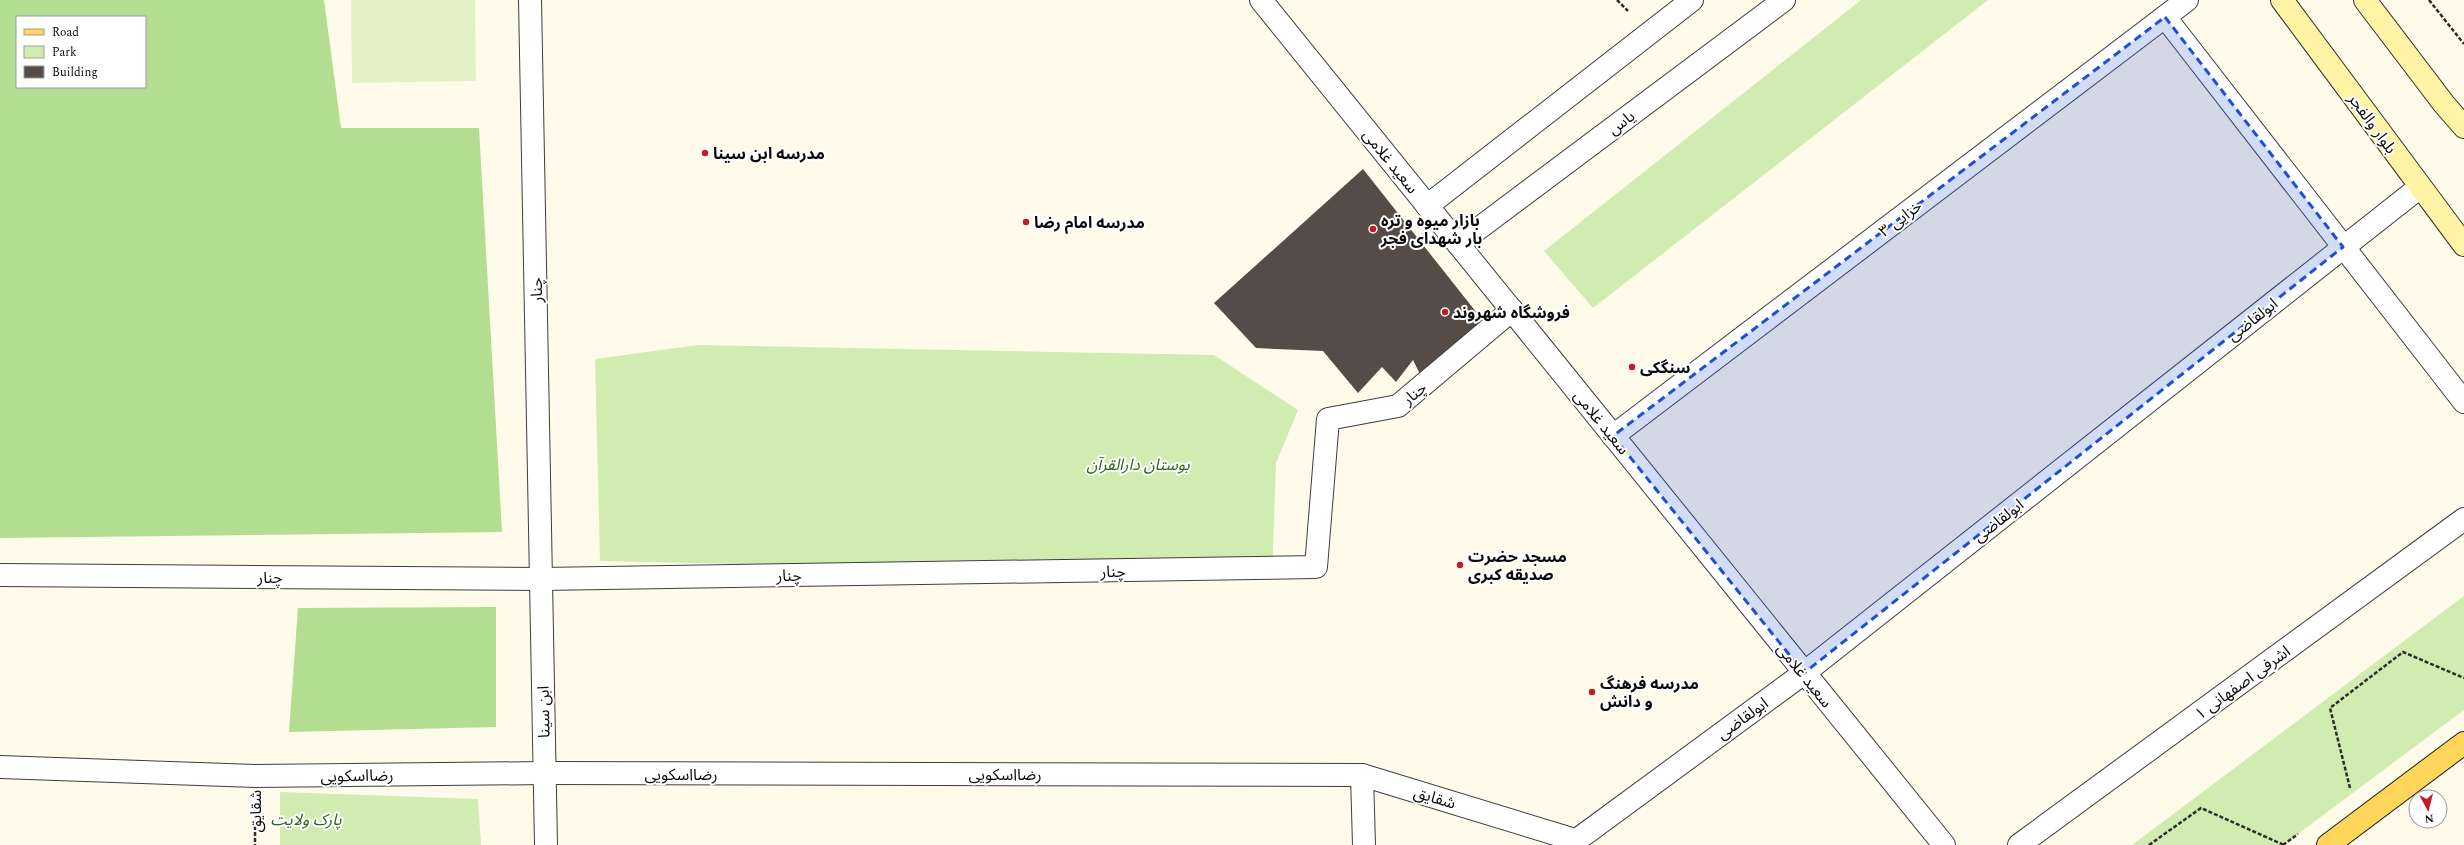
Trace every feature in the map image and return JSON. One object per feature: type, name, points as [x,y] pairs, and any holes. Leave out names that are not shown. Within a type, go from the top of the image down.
[{"type":"main road","name":"بلوار والفجر","points":[[2282,0],[2464,245]]},
{"type":"main road","points":[[2365,0],[2444,104],[2464,127]]},
{"type":"main road","points":[[2328,845],[2464,743]]},
{"type":"street","name":"چنار","points":[[530,0],[541,579]]},
{"type":"street","name":"سعید غلامی","points":[[1260,0],[1512,310],[1804,674],[1944,845]]},
{"type":"street","points":[[1427,206],[1692,0]]},
{"type":"street","name":"یاس","points":[[1458,244],[1784,0]]},
{"type":"street","name":"خزایی ۳","points":[[1613,436],[2187,0]]},
{"type":"street","points":[[2165,17],[2464,402]]},
{"type":"street","name":"ابولقاضی","points":[[1572,842],[1804,674],[2420,187]]},
{"type":"street","name":"چنار","points":[[0,575],[541,579],[1316,568],[1328,419],[1398,406],[1512,310]]},
{"type":"street","name":"اشرفی اصفهانی ۱","points":[[2019,845],[2464,519]]},
{"type":"street","name":"ابن سینا","points":[[541,579],[546,845]]},
{"type":"street","name":"رضااسکویی","points":[[0,767],[255,776],[544,773],[1362,775]]},
{"type":"street","points":[[1362,775],[1364,845]]},
{"type":"street","name":"شقایق","points":[[1362,775],[1572,842]]},
{"type":"path","points":[[2429,0],[2464,44]]},
{"type":"path","points":[[2351,794],[2330,708],[2402,652],[2464,678]]},
{"type":"path","name":"شقایق","points":[[255,776],[255,845]]},
{"type":"path","points":[[2149,845],[2201,808],[2284,845]]},
{"type":"highlighted area","points":[[2165,17],[2343,247],[1804,673],[1613,436]]},
{"type":"green space","points":[[0,0],[324,0],[341,128],[479,128],[502,532],[0,538]]},
{"type":"green space","points":[[351,0],[475,0],[476,81],[352,83]]},
{"type":"green space","points":[[1861,0],[1988,0],[1593,308],[1544,251]]},
{"type":"green space","name":"بوستان دارالقرآن","points":[[698,345],[1214,355],[1298,410],[1276,463],[1272,575],[600,561],[595,359]]},
{"type":"green space","points":[[2464,596],[2464,710],[2283,845],[2132,845]]},
{"type":"green space","points":[[496,607],[496,727],[289,732],[298,608]]},
{"type":"green space","name":"پارک ولایت","points":[[280,792],[478,799],[481,845],[280,845]]},
{"type":"building","points":[[1363,169],[1484,322],[1420,374],[1413,360],[1396,382],[1382,367],[1358,393],[1323,351],[1256,348],[1214,303]]},
{"type":"place","name":"مدرسه ابن سینا","points":[[705,153]]},
{"type":"place","name":"مدرسه امام رضا","points":[[1026,222]]},
{"type":"place","name":"بازار میوه و تره‌ بار شهدای فجر","points":[[1373,229]]},
{"type":"place","name":"فروشگاه شهروند","points":[[1445,312]]},
{"type":"place","name":"سنگکی","points":[[1632,367]]},
{"type":"place","name":"مسجد حضرت صدیقه کبری","points":[[1460,565]]},
{"type":"place","name":"مدرسه فرهنگ و دانش","points":[[1592,692]]}]
